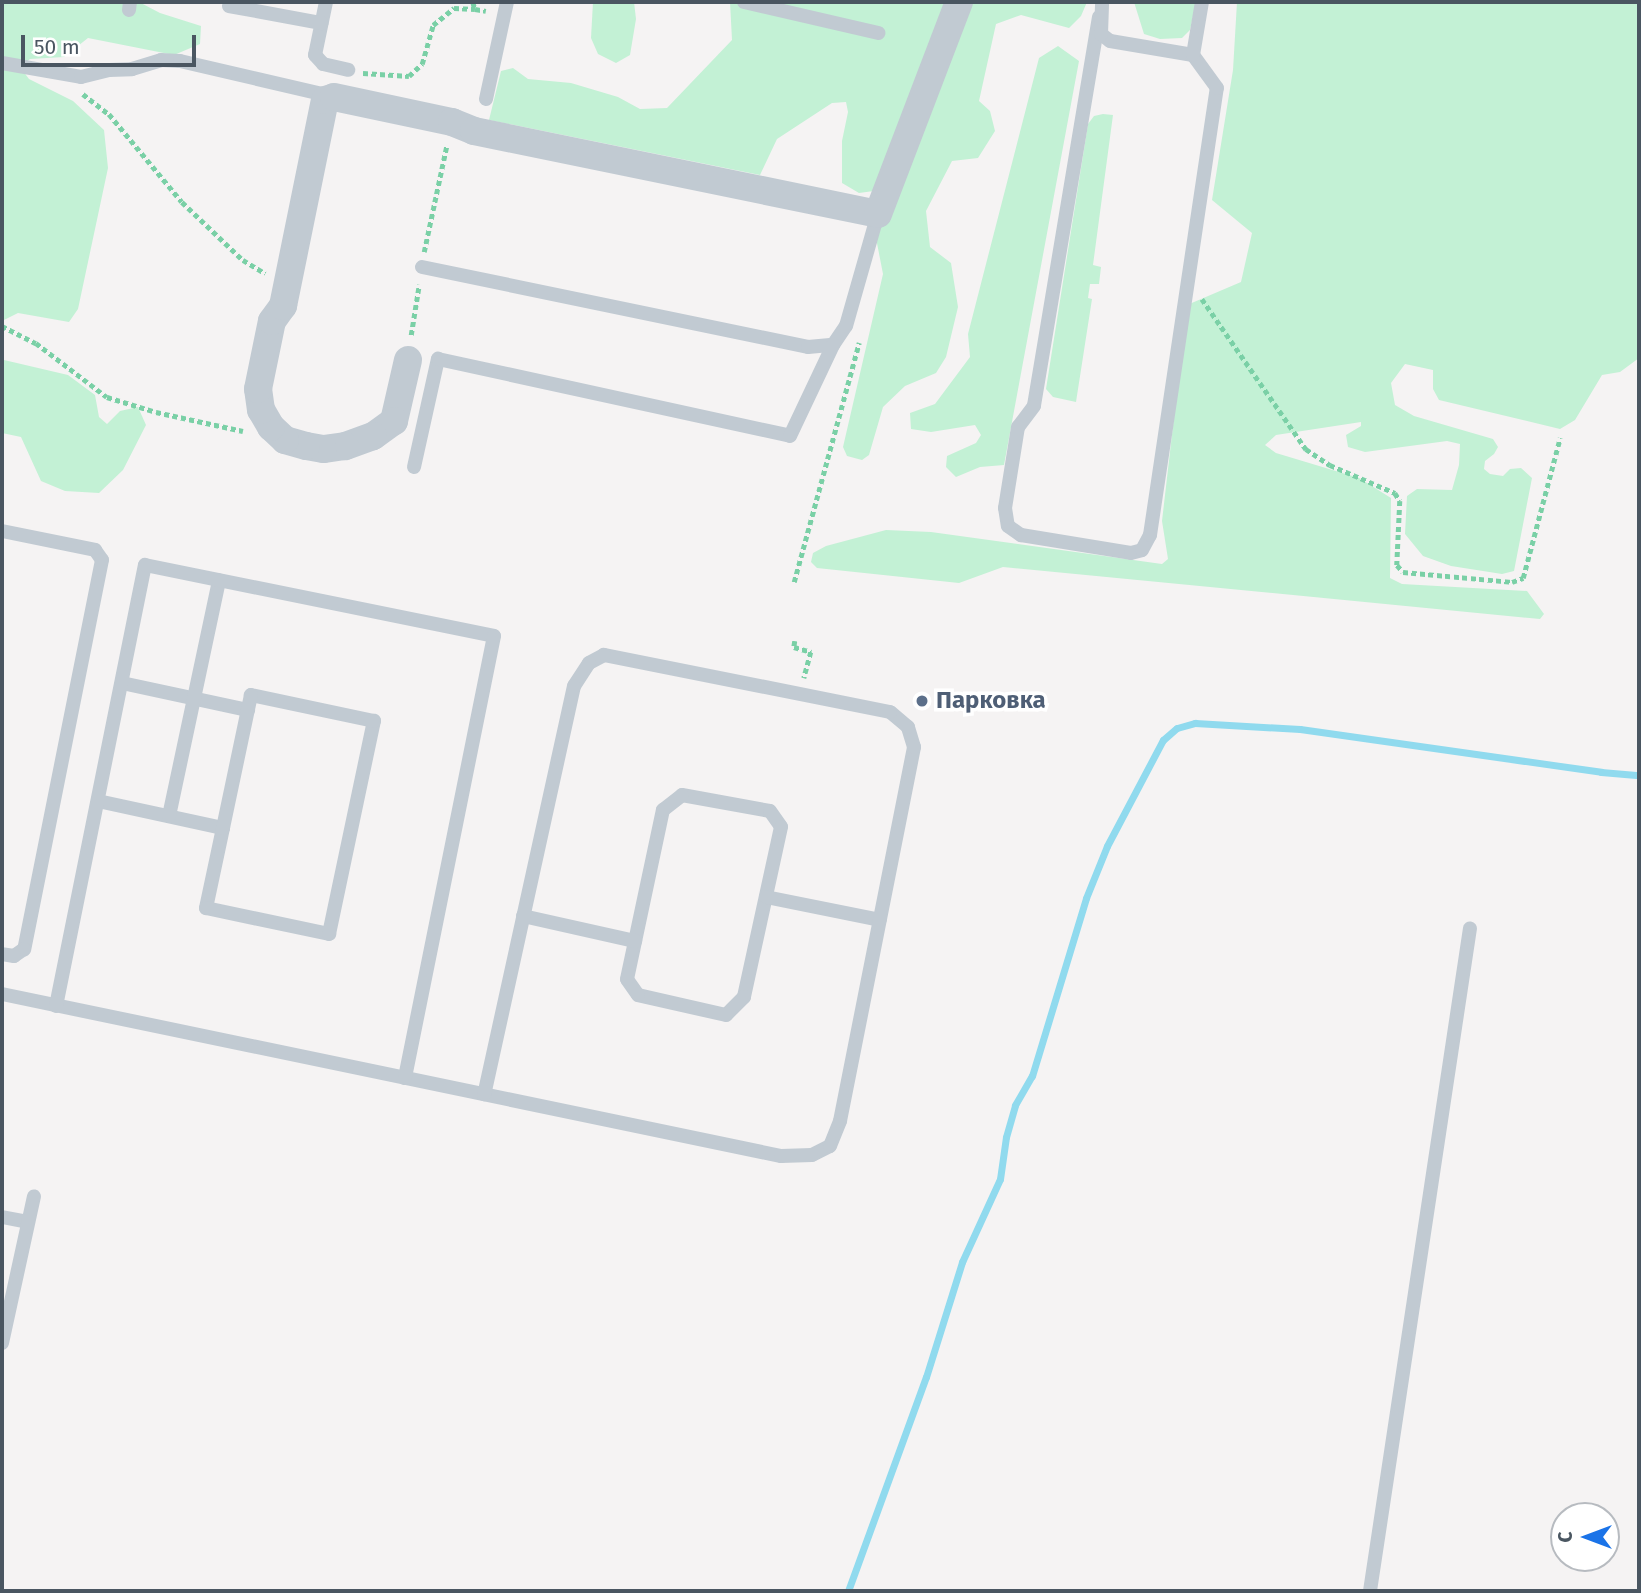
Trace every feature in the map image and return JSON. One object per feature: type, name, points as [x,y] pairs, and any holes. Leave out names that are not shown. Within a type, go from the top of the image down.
[{"type":"street","points":[[408,360],[394,421],[373,436],[323,449],[285,440],[271,427],[261,410],[258,389],[272,321],[283,306],[320,110],[325,100],[334,97],[452,122],[474,131],[878,214],[959,2]]},
{"type":"lane","points":[[326,2],[314,55],[323,64],[348,70]]},
{"type":"lane","points":[[486,99],[507,2]]},
{"type":"lane","points":[[744,2],[878,33]]},
{"type":"lane","points":[[1099,17],[1101,34],[1110,41],[1193,55],[1217,88],[1150,535],[1142,550],[1131,553],[1021,535],[1008,526],[1005,508],[1018,427],[1034,406],[1099,17],[1102,2]]},
{"type":"lane","points":[[1193,55],[1202,2]]},
{"type":"lane","points":[[229,6],[321,23]]},
{"type":"lane","points":[[2,62],[81,77],[109,70],[132,69],[161,60],[180,61],[334,97]]},
{"type":"lane","points":[[414,467],[438,359],[790,436],[833,345],[846,326],[878,214]]},
{"type":"lane","points":[[422,267],[808,347],[833,345]]},
{"type":"lane","points":[[2,531],[95,550],[102,560],[24,949],[14,956],[2,954]]},
{"type":"lane","points":[[56,1006],[145,565],[494,636],[405,1078]]},
{"type":"lane","points":[[169,816],[219,580]]},
{"type":"lane","points":[[2,994],[781,1156],[812,1155],[830,1146],[840,1121],[914,747],[908,727],[890,712],[604,655],[589,663],[574,685],[484,1094]]},
{"type":"lane","points":[[122,683],[248,710]]},
{"type":"lane","points":[[251,695],[374,721],[329,934],[206,908],[223,828],[251,695]]},
{"type":"lane","points":[[682,795],[770,811],[781,827],[766,897],[744,997],[726,1015],[638,995],[627,979],[635,941],[663,810],[682,795]]},
{"type":"lane","points":[[98,801],[223,828]]},
{"type":"lane","points":[[766,897],[880,920]]},
{"type":"lane","points":[[523,916],[635,941]]},
{"type":"lane","points":[[1370,1591],[1470,928]]},
{"type":"lane","points":[[2,1338],[34,1196]]},
{"type":"lane","points":[[2,1217],[28,1222]]},
{"type":"path","points":[[348,70],[380,76],[410,76],[422,64],[433,24],[454,8],[475,9]]},
{"type":"path","points":[[44,71],[77,89],[109,114],[182,202],[243,260],[287,286]]},
{"type":"path","points":[[408,360],[422,267],[452,122]]},
{"type":"path","points":[[1188,278],[1306,449],[1329,465],[1395,493],[1400,501],[1397,565],[1403,572],[1512,582],[1523,578],[1560,438]]},
{"type":"path","points":[[2,326],[36,344],[107,397],[156,412],[246,432]]},
{"type":"path","points":[[794,582],[859,340]]},
{"type":"path","points":[[795,641],[793,647],[811,652],[800,694]]},
{"type":"green space","points":[[2,2],[139,2],[160,13],[201,26],[200,44],[174,55],[88,38],[64,57],[30,59],[20,67],[29,79],[73,101],[104,130],[108,168],[78,309],[69,322],[18,313],[4,320],[2,329]]},
{"type":"green space","points":[[593,2],[634,2],[636,19],[630,55],[616,63],[598,54],[591,38]]},
{"type":"green space","points":[[730,2],[1087,2],[1081,16],[1069,28],[1021,15],[996,24],[979,101],[990,111],[995,131],[978,158],[952,161],[926,211],[930,247],[951,263],[958,307],[946,357],[936,373],[905,386],[883,407],[869,455],[862,460],[847,456],[843,447],[883,274],[875,233],[881,190],[859,193],[842,183],[842,141],[848,112],[846,102],[832,103],[777,139],[760,175],[489,120],[501,71],[513,68],[528,79],[571,83],[618,97],[640,109],[667,108],[732,40]]},
{"type":"green space","points":[[1134,2],[1196,2],[1190,30],[1182,38],[1160,39],[1144,34]]},
{"type":"green space","points":[[1237,2],[1639,2],[1639,358],[1620,372],[1602,375],[1575,420],[1560,429],[1439,400],[1433,389],[1433,370],[1405,364],[1391,383],[1395,405],[1414,416],[1493,439],[1498,447],[1485,461],[1484,469],[1490,474],[1503,476],[1510,469],[1521,468],[1532,478],[1514,571],[1502,574],[1451,566],[1423,556],[1405,534],[1407,496],[1417,489],[1452,490],[1459,465],[1460,444],[1447,441],[1365,452],[1348,447],[1346,435],[1361,426],[1361,422],[1276,435],[1265,445],[1276,453],[1359,478],[1391,498],[1390,578],[1402,584],[1527,591],[1544,614],[1540,619],[1003,567],[959,583],[817,568],[811,562],[813,553],[826,546],[886,530],[931,532],[1162,564],[1168,559],[1162,521],[1187,305],[1241,282],[1252,233],[1212,200],[1233,70]]},
{"type":"green space","points":[[1058,46],[1079,61],[1004,465],[980,467],[956,477],[946,467],[947,456],[976,443],[981,435],[975,425],[931,432],[911,429],[910,413],[935,404],[970,357],[968,334],[1039,58]]},
{"type":"green space","points":[[1113,115],[1093,265],[1101,267],[1099,284],[1090,284],[1088,298],[1092,299],[1076,402],[1053,397],[1046,389],[1088,124],[1094,116]]},
{"type":"green space","points":[[2,357],[4,360],[68,375],[95,395],[99,417],[107,424],[120,411],[138,407],[146,425],[123,470],[99,493],[65,491],[41,481],[21,437],[2,433]]},
{"type":"waterway","points":[[848,1591],[926,1377],[962,1262],[1000,1179],[1006,1137],[1015,1105],[1032,1076],[1086,898],[1107,846],[1163,740],[1177,728],[1195,723],[1300,729],[1601,772],[1639,775]]},
{"type":"place","name":"Парковка","points":[[922,701]]}]
